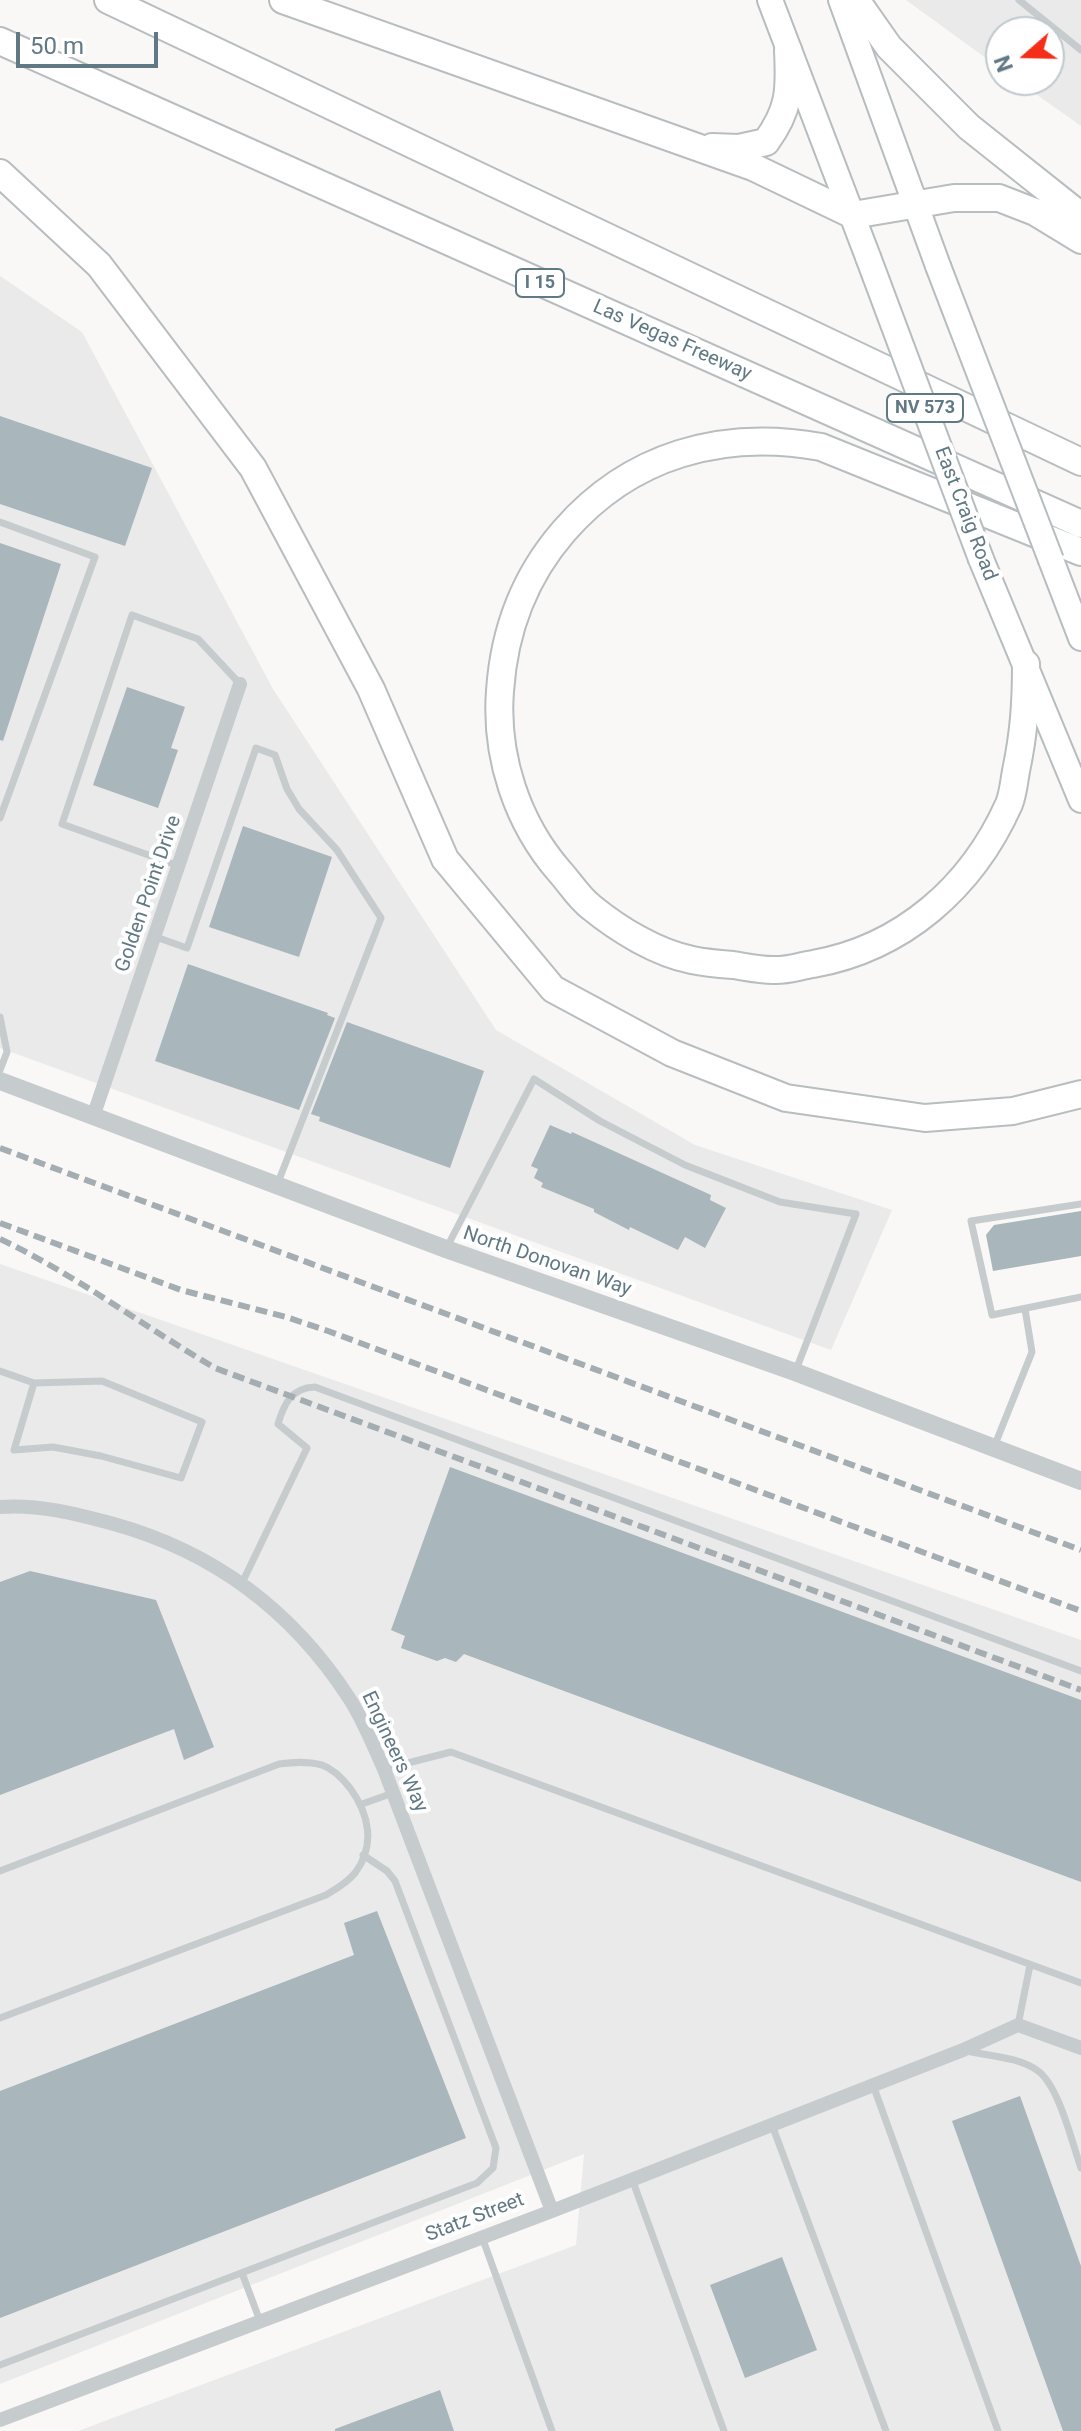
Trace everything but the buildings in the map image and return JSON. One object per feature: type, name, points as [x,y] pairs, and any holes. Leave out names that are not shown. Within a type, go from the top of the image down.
[{"type":"highway","points":[[108,0],[1081,462]]},
{"type":"highway","points":[[283,0],[753,167],[853,215],[954,198],[999,198],[1035,212],[1081,240]]},
{"type":"highway","points":[[856,0],[889,47],[935,95],[969,127],[1081,216]]},
{"type":"highway","name":"Las Vegas Freeway","points":[[0,41],[1081,524]]},
{"type":"highway","points":[[693,146],[739,148],[766,142],[781,120],[789,83],[788,50]]},
{"type":"highway","points":[[0,173],[99,265],[253,468],[371,689],[445,859],[553,989],[672,1053],[786,1098],[925,1118],[1013,1111],[1081,1094]]},
{"type":"highway","points":[[1026,664],[1025,729],[1010,802],[970,872],[924,916],[898,934],[840,959],[775,971],[690,960],[637,938],[589,906],[541,850],[525,823],[501,748],[498,714],[502,664],[516,607],[545,553],[582,510],[625,479],[653,462],[690,449],[743,442],[793,442],[821,447],[1081,552]]},
{"type":"main road","name":"East Craig Road","points":[[770,0],[981,559],[1081,800]]},
{"type":"main road","name":"NV 573","points":[[841,0],[938,266],[1077,628]]},
{"type":"street","name":"Golden Point Drive","points":[[93,1117],[240,684]]},
{"type":"street","name":"North Donovan Way","points":[[0,1081],[276,1187],[795,1372],[1081,1481]]},
{"type":"street","name":"Engineers Way","points":[[0,1507],[69,1511],[157,1536],[242,1583],[307,1642],[350,1699],[384,1769],[552,2211]]},
{"type":"street","name":"Statz Street","points":[[0,2420],[552,2211],[963,2050],[1018,2025]]},
{"type":"street","points":[[1018,2025],[1081,2048]]},
{"type":"lane","points":[[1019,0],[1081,50]]},
{"type":"lane","points":[[0,522],[95,557],[0,818]]},
{"type":"lane","points":[[179,866],[62,824],[132,615],[198,639],[240,684]]},
{"type":"lane","points":[[156,937],[187,948],[256,748],[275,755],[287,789],[299,809],[337,850],[381,918],[276,1187]]},
{"type":"lane","points":[[0,1017],[7,1052],[0,1070]]},
{"type":"lane","points":[[446,1249],[534,1079],[600,1121],[685,1165],[780,1202],[856,1214],[795,1372]]},
{"type":"lane","points":[[1081,1204],[971,1221],[992,1315],[1081,1297]]},
{"type":"lane","points":[[994,1447],[1032,1352],[1025,1309]]},
{"type":"lane","points":[[0,1371],[34,1383],[102,1381],[202,1422],[181,1478],[101,1456],[53,1447],[14,1450],[34,1383]]},
{"type":"lane","points":[[242,1583],[307,1448],[278,1424],[284,1403],[303,1388],[315,1387],[1081,1671]]},
{"type":"lane","points":[[384,1769],[451,1752],[1081,1983]]},
{"type":"lane","points":[[0,1871],[279,1764],[299,1761],[324,1766],[341,1777],[362,1804],[368,1824],[368,1843],[357,1870],[346,1883],[326,1895],[0,2018]]},
{"type":"lane","points":[[362,1804],[393,1793]]},
{"type":"lane","points":[[0,2365],[477,2183],[493,2168],[496,2148],[395,1881],[387,1871],[363,1855]]},
{"type":"lane","points":[[1018,2025],[1030,1965]]},
{"type":"lane","points":[[963,2050],[1014,2061],[1037,2070],[1050,2082],[1081,2168]]},
{"type":"lane","points":[[873,2085],[998,2431]]},
{"type":"lane","points":[[772,2125],[886,2431]]},
{"type":"lane","points":[[632,2179],[724,2431]]},
{"type":"lane","points":[[482,2237],[552,2431]]},
{"type":"lane","points":[[242,2273],[260,2321]]},
{"type":"shaded area","points":[[906,0],[1081,0],[1081,126],[1039,96],[1065,96],[1065,16],[985,16],[985,57]]},
{"type":"shaded area","points":[[0,276],[82,332],[273,689],[496,1030],[695,1145],[892,1210],[831,1350],[0,1048]]},
{"type":"shaded area","points":[[0,1264],[1081,1640],[1081,2431],[78,2431],[576,2245],[584,2154],[0,2384]]},
{"type":"railway","points":[[0,1148],[1081,1550]]},
{"type":"railway","points":[[0,1223],[181,1290],[328,1331],[1081,1611]]},
{"type":"railway","points":[[0,1239],[82,1285],[215,1368],[1081,1690]]}]
